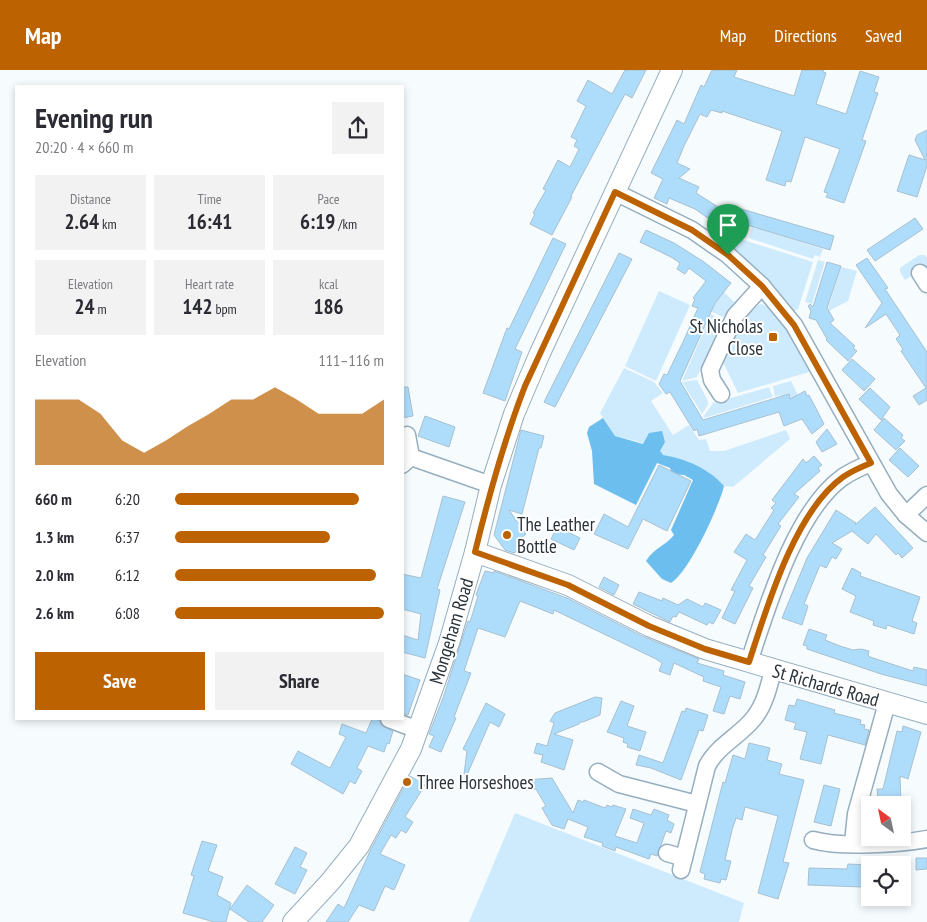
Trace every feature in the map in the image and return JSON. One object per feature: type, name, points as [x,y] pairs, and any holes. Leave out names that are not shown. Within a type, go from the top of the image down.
[{"type":"street","name":"Mongeham Road","points":[[293,922],[330,882],[359,846],[403,765],[444,659],[475,552],[491,485],[525,386],[672,70]]},
{"type":"street","points":[[615,192],[692,230],[728,255],[762,286],[794,325],[889,494],[906,515],[927,533]]},
{"type":"street","points":[[721,394],[712,380],[710,370],[735,316],[762,286]]},
{"type":"street","points":[[408,435],[407,461],[491,485]]},
{"type":"street","points":[[749,662],[769,602],[789,554],[812,512],[831,488],[842,478],[871,463]]},
{"type":"street","points":[[906,515],[927,495]]},
{"type":"street","name":"St Richards Road","points":[[475,552],[568,585],[649,626],[705,649],[927,714]]},
{"type":"street","points":[[667,853],[683,864],[707,766],[712,756],[754,718],[768,692],[773,670]]},
{"type":"street","points":[[853,844],[856,814],[888,703]]},
{"type":"street","points":[[392,720],[418,730]]},
{"type":"street","points":[[598,772],[619,784],[697,804]]},
{"type":"street","points":[[813,840],[853,844],[896,843],[927,839]]},
{"type":"shaded area","points":[[752,226],[823,249],[820,257],[815,255],[813,259],[749,238]]},
{"type":"shaded area","points":[[728,235],[813,262],[798,309],[794,311],[773,284],[721,239]]},
{"type":"shaded area","points":[[919,255],[925,255],[927,266],[905,280],[900,272],[900,268]]},
{"type":"shaded area","points":[[818,260],[825,262],[812,304],[805,302]]},
{"type":"shaded area","points":[[841,267],[857,271],[848,301],[827,312]]},
{"type":"shaded area","points":[[721,289],[735,303],[723,317],[704,308]]},
{"type":"shaded area","points":[[659,291],[690,305],[656,381],[625,366]]},
{"type":"shaded area","points":[[760,304],[767,307],[781,321],[810,370],[809,372],[738,393],[722,360],[747,314]]},
{"type":"shaded area","points":[[711,314],[722,321],[697,377],[682,381]]},
{"type":"shaded area","points":[[624,368],[654,382],[663,393],[651,401],[673,435],[689,425],[699,440],[706,439],[710,451],[724,451],[786,430],[790,439],[733,487],[724,486],[712,474],[696,465],[663,455],[648,445],[615,436],[600,413]]},
{"type":"shaded area","points":[[697,380],[708,401],[708,405],[702,414],[682,382]]},
{"type":"shaded area","points":[[791,381],[798,395],[783,403],[780,395],[775,397],[773,386]]},
{"type":"shaded area","points":[[769,387],[773,397],[703,417],[713,403]]},
{"type":"shaded area","points":[[603,418],[615,436],[643,444],[649,433],[662,431],[665,442],[660,451],[663,455],[696,465],[712,474],[724,486],[710,523],[694,553],[678,577],[671,583],[662,579],[646,561],[674,535],[671,530],[693,480],[684,475],[672,474],[670,468],[657,463],[636,505],[594,484],[592,451],[587,433],[589,427]]},
{"type":"shaded area","points":[[515,813],[744,903],[739,922],[469,922]]},
{"type":"building","points":[[625,70],[646,70],[632,98],[625,94],[552,235],[530,224],[535,214],[533,213],[546,190],[543,189],[558,160],[570,167],[579,149],[574,146],[577,140],[571,137],[586,106],[577,101],[588,80],[612,94]]},
{"type":"building","points":[[712,70],[737,70],[734,77],[794,96],[802,70],[824,70],[823,72],[826,73],[816,104],[846,114],[860,71],[879,77],[874,92],[878,93],[862,140],[866,141],[844,203],[826,197],[828,193],[824,192],[840,149],[805,137],[791,182],[786,181],[785,186],[766,180],[782,131],[722,111],[722,113],[711,110],[707,117],[700,114],[684,146],[677,163],[690,169],[679,178],[699,187],[696,193],[731,215],[722,228],[695,209],[669,198],[667,204],[654,198],[663,179],[651,173],[677,120],[684,124],[701,85],[704,87]]},
{"type":"building","points":[[927,130],[927,166],[917,197],[897,191],[909,155],[925,160],[915,140],[917,135]]},
{"type":"building","points":[[738,208],[834,236],[830,250],[734,221]]},
{"type":"building","points":[[915,218],[923,229],[875,261],[867,250]]},
{"type":"building","points":[[646,230],[674,243],[704,262],[731,283],[715,303],[680,381],[703,420],[789,394],[790,399],[805,391],[824,424],[812,434],[802,419],[784,426],[779,412],[699,436],[697,429],[694,431],[670,392],[666,394],[659,384],[664,374],[667,375],[698,308],[692,306],[695,299],[693,298],[706,281],[689,268],[685,274],[677,269],[680,263],[640,242]]},
{"type":"building","points":[[553,238],[566,244],[515,349],[522,352],[505,401],[483,393],[507,328],[509,329]]},
{"type":"building","points":[[619,253],[632,259],[555,407],[544,402]]},
{"type":"building","points":[[867,258],[888,288],[885,289],[927,352],[927,400],[919,405],[913,396],[926,388],[901,351],[903,349],[896,339],[900,335],[886,314],[865,328],[882,303],[856,265]]},
{"type":"building","points":[[827,262],[841,266],[827,308],[834,320],[830,323],[855,346],[853,348],[857,351],[848,361],[826,340],[816,320],[809,318],[811,311],[808,306],[810,304],[813,307]]},
{"type":"building","points":[[852,359],[875,379],[864,391],[842,370]]},
{"type":"building","points":[[404,387],[408,387],[413,416],[404,418]]},
{"type":"building","points":[[870,388],[890,407],[881,420],[859,399]]},
{"type":"building","points":[[425,416],[455,427],[449,447],[418,436]]},
{"type":"building","points":[[884,418],[903,435],[901,438],[905,441],[896,450],[874,430]]},
{"type":"building","points":[[827,429],[837,444],[822,452],[816,442]]},
{"type":"building","points":[[521,430],[544,436],[541,448],[539,448],[522,514],[509,510],[526,534],[520,539],[525,546],[514,553],[505,550],[494,535]]},
{"type":"building","points":[[900,448],[919,466],[908,477],[889,460]]},
{"type":"building","points":[[814,456],[822,465],[818,468],[820,471],[794,494],[799,497],[778,524],[781,526],[763,555],[766,557],[749,586],[753,588],[735,624],[722,618],[735,591],[731,590],[747,560],[734,552],[746,534],[755,540],[774,510],[771,508],[776,503],[772,500],[803,459],[806,463]]},
{"type":"building","points":[[659,465],[691,481],[667,531],[643,519],[628,549],[594,534],[604,514],[628,527]]},
{"type":"building","points":[[443,496],[465,502],[437,589],[440,590],[425,658],[404,653],[404,636],[418,640],[421,614],[404,610],[404,574],[421,578]]},
{"type":"building","points":[[875,507],[913,548],[902,558],[898,553],[896,555],[876,534],[868,544],[852,531],[832,543],[842,549],[836,559],[832,557],[826,568],[820,565],[804,604],[808,606],[802,625],[782,618],[807,558],[836,510],[856,523],[855,525]]},
{"type":"building","points":[[557,527],[580,538],[574,550],[551,539]]},
{"type":"building","points":[[852,568],[861,573],[860,576],[920,597],[912,621],[917,623],[914,634],[887,625],[886,629],[873,625],[874,621],[850,612],[856,596],[842,589]]},
{"type":"building","points":[[485,571],[494,573],[494,571],[567,598],[644,637],[699,659],[697,663],[724,671],[723,675],[745,682],[740,699],[730,696],[724,714],[713,711],[721,687],[703,681],[704,677],[674,663],[670,675],[659,671],[662,663],[656,659],[554,610],[553,614],[520,601],[505,637],[478,628],[464,671],[471,673],[454,717],[456,718],[441,752],[429,747],[434,736],[429,734],[468,621],[470,622],[478,596],[476,595]]},
{"type":"building","points":[[604,577],[619,585],[614,595],[599,587]]},
{"type":"building","points":[[639,592],[662,601],[663,598],[678,605],[687,599],[703,607],[705,603],[721,610],[713,624],[709,622],[707,625],[679,612],[676,617],[673,616],[670,622],[633,604]]},
{"type":"building","points":[[809,629],[827,635],[825,640],[840,646],[853,650],[869,651],[868,655],[870,657],[913,671],[914,667],[927,670],[927,686],[881,674],[807,649],[807,646],[803,645]]},
{"type":"building","points":[[404,675],[420,680],[408,715],[404,714]]},
{"type":"building","points":[[595,697],[602,698],[600,715],[554,734],[573,740],[564,770],[541,762],[543,755],[534,753],[537,743],[547,746],[554,723],[550,721],[555,713]]},
{"type":"building","points":[[797,699],[835,710],[834,713],[861,720],[860,724],[865,725],[864,729],[869,730],[865,745],[828,735],[821,764],[800,759],[807,732],[794,729],[796,723],[785,720],[789,705],[795,706]]},
{"type":"building","points":[[621,701],[634,706],[627,726],[646,732],[640,751],[627,747],[628,744],[623,742],[624,738],[607,732]]},
{"type":"building","points":[[486,703],[505,714],[499,727],[490,722],[467,775],[464,774],[467,751],[463,749]]},
{"type":"building","points":[[686,708],[708,715],[703,731],[699,730],[681,780],[651,768],[636,765],[639,755],[663,763],[682,711],[685,712]]},
{"type":"building","points":[[372,720],[379,720],[382,726],[393,731],[384,752],[368,746],[357,768],[362,771],[355,784],[350,781],[343,794],[291,764],[298,751],[330,768],[346,737],[339,734],[342,724],[366,733]]},
{"type":"building","points":[[903,726],[921,732],[908,779],[900,776],[901,796],[878,796],[877,789],[883,789],[897,731],[902,732]]},
{"type":"building","points":[[749,743],[770,748],[767,760],[782,764],[779,774],[804,780],[783,862],[789,863],[778,899],[758,893],[778,816],[745,807],[742,820],[736,818],[732,830],[725,860],[731,861],[726,880],[721,879],[720,883],[704,879],[705,874],[700,872],[723,782],[725,783],[733,755],[745,759]]},
{"type":"building","points":[[410,776],[425,785],[405,817],[413,822],[406,833],[401,830],[396,838],[391,835],[380,854],[405,865],[394,890],[385,886],[374,911],[359,905],[348,922],[326,922],[338,904],[344,908],[371,849]]},
{"type":"building","points":[[552,778],[573,813],[578,800],[583,802],[584,800],[605,808],[607,805],[612,807],[613,805],[626,809],[615,836],[637,843],[644,823],[630,818],[633,809],[651,815],[654,809],[669,815],[667,820],[674,824],[671,833],[666,831],[657,856],[651,854],[649,859],[616,847],[615,851],[602,846],[603,843],[584,837],[588,827],[568,819],[564,829],[552,825],[542,808],[546,806],[536,789],[526,790],[526,780]]},
{"type":"building","points":[[824,785],[840,789],[831,826],[814,822]]},
{"type":"building","points":[[202,841],[217,845],[208,871],[223,877],[217,895],[231,903],[226,922],[214,922],[183,913],[194,876],[191,875]]},
{"type":"building","points":[[295,847],[307,853],[300,867],[307,870],[295,894],[275,884]]},
{"type":"building","points":[[916,858],[927,858],[927,869],[916,870]]},
{"type":"building","points":[[848,864],[861,865],[861,887],[808,885],[809,868],[847,869]]},
{"type":"building","points":[[247,885],[274,905],[262,922],[249,922],[230,909]]},
{"type":"place","name":"St Nicholas Close","points":[[773,337]]},
{"type":"place","name":"The Leather Bottle","points":[[507,535]]},
{"type":"place","name":"Three Horseshoes","points":[[407,782]]},
{"type":"route","points":[[615,192],[692,230],[728,255],[762,286],[794,325],[871,463],[842,478],[831,488],[812,512],[789,554],[769,602],[749,662],[705,649],[649,626],[568,585],[475,552],[491,485],[514,414],[525,386],[615,192]]}]
